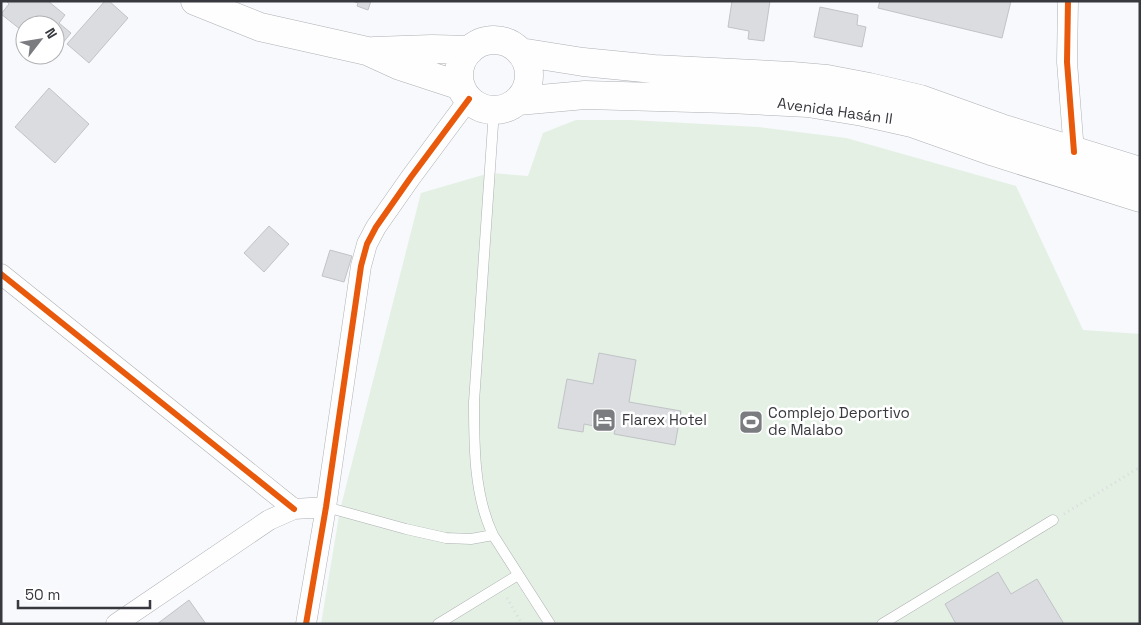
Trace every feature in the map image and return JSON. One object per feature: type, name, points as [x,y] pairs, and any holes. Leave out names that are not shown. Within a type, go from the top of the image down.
[{"type":"main road","points":[[194,1],[260,26],[367,52],[465,93],[482,108],[506,106],[527,88],[528,65],[514,46],[499,41],[484,42],[470,50],[462,63],[460,78],[465,93]]},
{"type":"main road","points":[[367,52],[432,48],[470,50]]},
{"type":"main road","name":"Avenida Hasán II","points":[[520,52],[618,66],[792,76],[827,79],[860,85],[920,99],[1074,152],[1140,171]]},
{"type":"main road","name":"Avenida Hasán II","points":[[506,106],[585,95],[729,99],[817,105],[863,112],[912,123],[994,152],[1140,198]]},
{"type":"street","points":[[1068,1],[1067,62],[1074,152]]},
{"type":"street","points":[[306,624],[326,507],[361,266],[367,244],[376,227],[465,93]]},
{"type":"street","points":[[1,274],[294,510]]},
{"type":"street","points":[[116,624],[269,520],[294,510],[326,507]]},
{"type":"lane","points":[[506,106],[474,402],[474,437],[478,482],[487,523],[550,624]]},
{"type":"lane","points":[[326,507],[406,530],[446,538],[471,539],[493,535]]},
{"type":"lane","points":[[882,624],[1053,520]]},
{"type":"lane","points":[[438,624],[518,575]]},
{"type":"path","points":[[1053,520],[1140,467]]},
{"type":"path","points":[[500,586],[522,624]]},
{"type":"green space","name":"Complejo Deportivo de Malabo","points":[[576,120],[630,120],[758,127],[846,138],[1016,186],[1083,330],[1140,334],[1140,624],[321,624],[340,510],[421,193],[490,173],[528,176],[543,133]]},
{"type":"building","points":[[6,1],[48,1],[65,15],[15,15],[15,25],[1,14],[9,4]]},
{"type":"building","points":[[105,1],[109,1],[128,18],[89,63],[67,44]]},
{"type":"building","points":[[352,1],[371,1],[368,10],[357,6],[358,3]]},
{"type":"building","points":[[732,1],[770,1],[764,41],[748,39],[749,31],[728,27]]},
{"type":"building","points":[[880,1],[1011,1],[1002,38],[878,8]]},
{"type":"building","points":[[820,7],[858,15],[857,25],[866,27],[862,47],[814,37]]},
{"type":"building","points":[[65,28],[71,33],[65,40]]},
{"type":"building","points":[[49,88],[89,124],[55,163],[15,127]]},
{"type":"building","points":[[269,226],[289,244],[264,272],[244,253]]},
{"type":"building","points":[[330,250],[352,256],[344,282],[322,276]]},
{"type":"building","points":[[599,353],[636,360],[629,402],[681,411],[675,445],[614,434],[615,430],[584,424],[583,432],[558,428],[567,379],[593,384]]},
{"type":"building","points":[[998,572],[1011,594],[1037,579],[1064,624],[956,624],[945,604]]},
{"type":"building","points":[[189,600],[206,624],[157,624]]},
{"type":"cycle path","points":[[1068,1],[1067,62],[1074,152]]},
{"type":"cycle path","points":[[306,624],[326,507],[361,266],[367,244],[376,227],[411,177],[469,99]]},
{"type":"cycle path","points":[[1,274],[294,509]]},
{"type":"place","name":"Flarex Hotel","points":[[604,420]]},
{"type":"place","name":"Complejo Deportivo de Malabo","points":[[751,422]]}]
